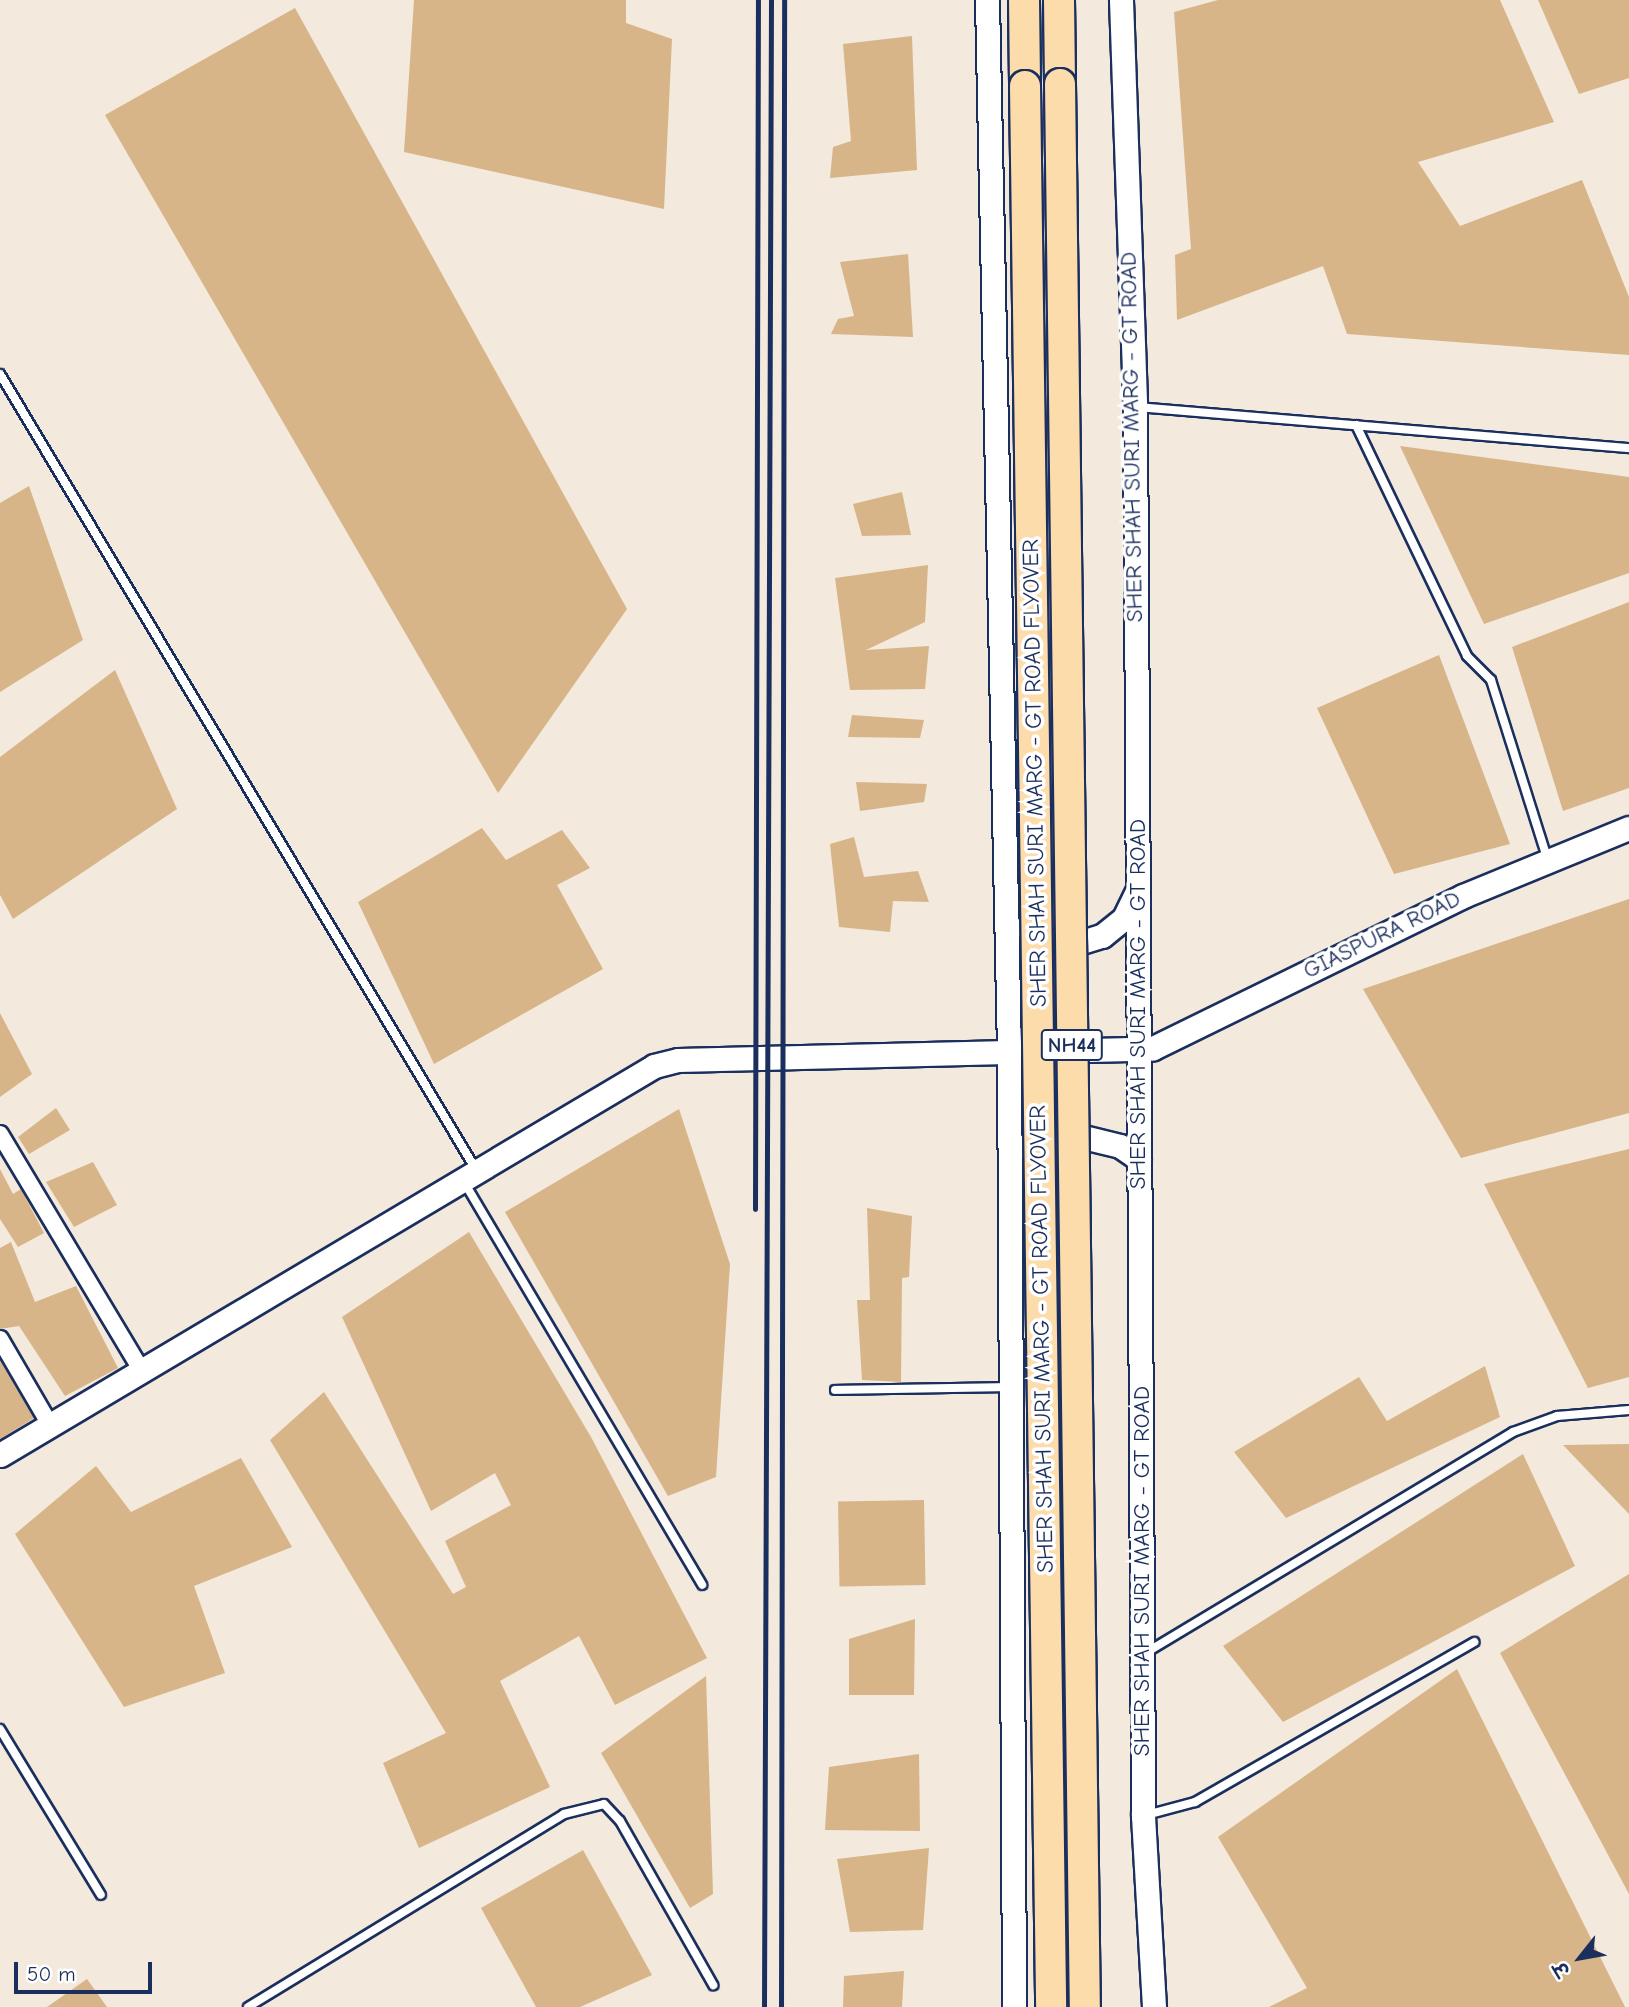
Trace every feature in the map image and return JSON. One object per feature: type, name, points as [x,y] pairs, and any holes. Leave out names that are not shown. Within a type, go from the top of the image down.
[{"type":"highway","name":"SHER SHAH SURI MARG - GT ROAD FLYOVER","points":[[1024,0],[1051,2007]]},
{"type":"highway","name":"SHER SHAH SURI MARG - GT ROAD FLYOVER","points":[[1059,0],[1085,2007]]},
{"type":"street","points":[[987,0],[1009,1051],[1014,2007]]},
{"type":"street","name":"SHER SHAH SURI MARG - GT ROAD","points":[[1121,0],[1135,407],[1143,1816],[1154,2007]]},
{"type":"street","name":"GIASPURA ROAD","points":[[0,1455],[665,1062],[1139,1049],[1175,1041],[1463,896],[1629,828]]},
{"type":"street","points":[[1007,903],[1023,926],[1047,940],[1075,943],[1113,927],[1136,893]]},
{"type":"street","points":[[0,1134],[141,1370]]},
{"type":"street","points":[[1010,1155],[1041,1140],[1075,1135],[1120,1146],[1139,1159]]},
{"type":"street","points":[[0,1339],[50,1425]]},
{"type":"lane","points":[[0,374],[470,1175],[702,1585]]},
{"type":"lane","points":[[1135,407],[1629,448]]},
{"type":"lane","points":[[1356,425],[1467,656],[1491,680],[1548,861]]},
{"type":"lane","points":[[835,1390],[1011,1387]]},
{"type":"lane","points":[[1142,1655],[1513,1432],[1557,1416],[1629,1410]]},
{"type":"lane","points":[[1143,1816],[1195,1802],[1474,1642]]},
{"type":"lane","points":[[0,1729],[101,1895]]},
{"type":"lane","points":[[248,2007],[564,1814],[604,1804],[620,1821],[713,1985]]},
{"type":"building","points":[[414,0],[626,0],[626,23],[672,39],[664,209],[404,152]]},
{"type":"building","points":[[1218,0],[1500,0],[1554,122],[1418,162],[1460,226],[1582,180],[1629,297],[1629,355],[1347,334],[1323,266],[1177,320],[1175,255],[1191,249],[1174,12]]},
{"type":"building","points":[[1538,0],[1629,0],[1629,78],[1579,94]]},
{"type":"building","points":[[295,8],[627,609],[498,793],[105,115]]},
{"type":"building","points":[[912,36],[917,170],[830,178],[833,147],[851,141],[843,44]]},
{"type":"building","points":[[908,254],[913,337],[831,334],[838,319],[854,316],[840,262]]},
{"type":"building","points":[[1400,446],[1629,477],[1629,573],[1484,624]]},
{"type":"building","points":[[29,486],[83,640],[0,692],[0,503]]},
{"type":"building","points":[[902,492],[911,535],[862,536],[853,504]]},
{"type":"building","points":[[928,565],[925,622],[866,650],[929,646],[925,689],[850,690],[835,578]]},
{"type":"building","points":[[1629,602],[1629,788],[1563,811],[1512,647]]},
{"type":"building","points":[[1439,655],[1510,844],[1394,874],[1317,708]]},
{"type":"building","points":[[115,670],[177,809],[13,919],[0,895],[0,757]]},
{"type":"building","points":[[852,715],[924,720],[920,738],[848,737]]},
{"type":"building","points":[[856,782],[927,784],[924,802],[860,811]]},
{"type":"building","points":[[482,828],[506,860],[562,830],[590,868],[557,885],[603,969],[434,1064],[358,902]]},
{"type":"building","points":[[854,837],[864,877],[918,871],[929,902],[893,901],[890,932],[839,927],[830,844]]},
{"type":"building","points":[[1629,899],[1629,1113],[1461,1158],[1363,989]]},
{"type":"building","points":[[0,1013],[32,1074],[0,1097]]},
{"type":"building","points":[[56,1108],[70,1130],[29,1154],[18,1137]]},
{"type":"building","points":[[679,1109],[730,1264],[716,1477],[668,1496],[505,1212]]},
{"type":"building","points":[[1629,1149],[1629,1377],[1588,1388],[1484,1184]]},
{"type":"building","points":[[93,1162],[117,1205],[74,1227],[46,1182]]},
{"type":"building","points":[[0,1169],[13,1194],[21,1189],[44,1233],[18,1247],[0,1219]]},
{"type":"building","points":[[867,1208],[912,1216],[909,1277],[902,1278],[901,1382],[862,1380],[857,1300],[870,1300]]},
{"type":"building","points":[[469,1232],[591,1437],[707,1658],[615,1705],[579,1636],[500,1681],[550,1787],[419,1848],[383,1763],[446,1733],[270,1440],[324,1392],[453,1594],[466,1587],[445,1541],[511,1505],[495,1473],[431,1511],[342,1317]]},
{"type":"building","points":[[11,1242],[35,1302],[76,1286],[118,1368],[65,1396],[19,1326],[0,1329],[0,1248]]},
{"type":"building","points":[[0,1360],[34,1418],[0,1439]]},
{"type":"building","points":[[1485,1366],[1500,1417],[1286,1518],[1234,1452],[1359,1377],[1387,1421]]},
{"type":"building","points":[[1629,1444],[1629,1514],[1563,1445]]},
{"type":"building","points":[[1523,1454],[1575,1566],[1283,1722],[1223,1646]]},
{"type":"building","points":[[241,1458],[292,1547],[194,1586],[225,1673],[124,1707],[15,1534],[96,1466],[131,1512]]},
{"type":"building","points":[[924,1500],[925,1585],[839,1586],[838,1502]]},
{"type":"building","points":[[1629,1574],[1629,1894],[1500,1653]]},
{"type":"building","points":[[915,1619],[914,1695],[849,1695],[849,1639]]},
{"type":"building","points":[[1457,1669],[1625,2007],[1269,2007],[1307,1988],[1218,1837]]},
{"type":"building","points":[[706,1676],[713,1894],[690,1908],[601,1753]]},
{"type":"building","points":[[919,1754],[920,1831],[825,1830],[829,1767]]},
{"type":"building","points":[[929,1848],[923,1930],[850,1932],[837,1859]]},
{"type":"building","points":[[583,1850],[652,1975],[580,2007],[536,2007],[481,1908]]},
{"type":"building","points":[[904,1971],[902,2007],[843,2007],[844,1976]]},
{"type":"building","points":[[87,1979],[107,2007],[47,2007]]},
{"type":"railway","points":[[755,1209],[758,0]]},
{"type":"railway","points":[[764,2007],[771,0]]},
{"type":"railway","points":[[781,2007],[784,0]]}]
